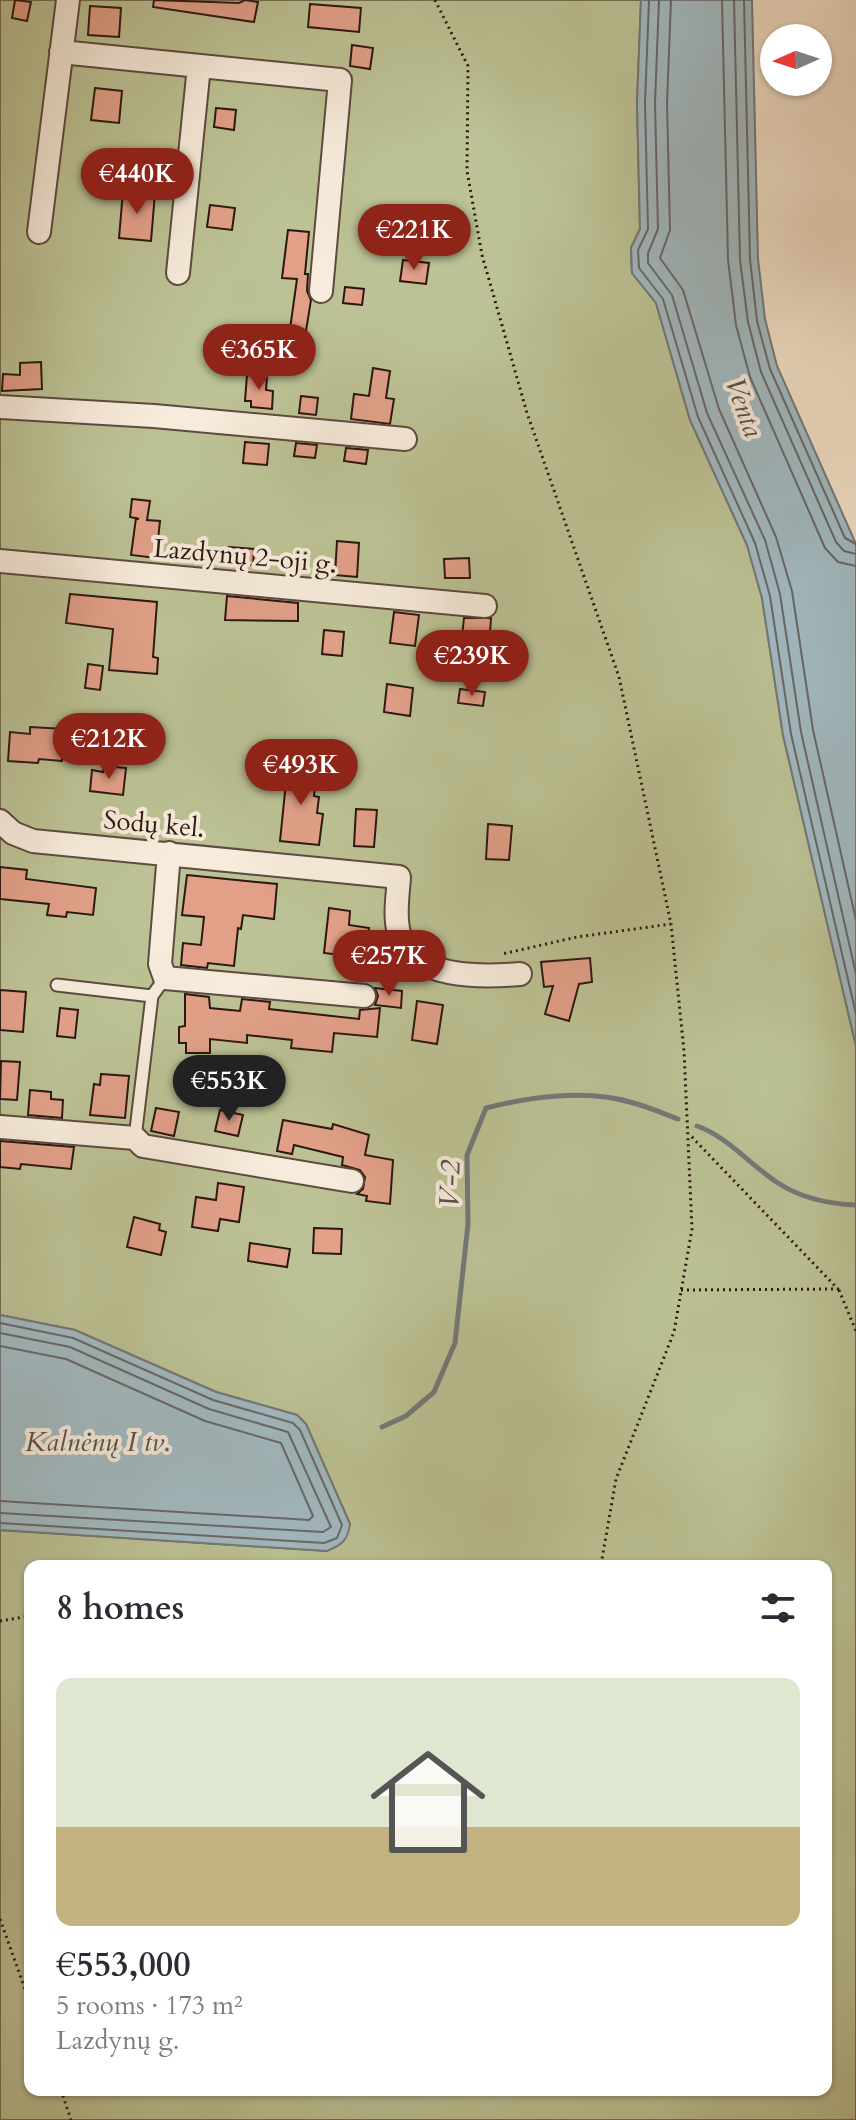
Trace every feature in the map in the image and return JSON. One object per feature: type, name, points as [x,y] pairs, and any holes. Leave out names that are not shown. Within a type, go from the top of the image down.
[{"type":"street","points":[[39,232],[68,0]]},
{"type":"street","points":[[61,52],[340,80],[321,291]]},
{"type":"street","points":[[178,273],[199,66]]},
{"type":"street","points":[[0,407],[154,416],[405,439]]},
{"type":"street","name":"Lazdynų 2-oji g.","points":[[0,561],[485,606]]},
{"type":"street","name":"Sodų kel.","points":[[0,821],[13,833],[33,841],[399,877],[398,930],[404,948],[416,960],[436,968],[471,975],[520,974]]},
{"type":"street","points":[[169,853],[159,987],[364,996]]},
{"type":"street","points":[[0,1127],[135,1138],[143,1146],[352,1181]]},
{"type":"lane","points":[[57,985],[159,987],[135,1138]]},
{"type":"path","points":[[435,0],[468,66],[467,171],[482,255],[527,413],[619,677],[671,924],[684,1051],[692,1229],[674,1332],[616,1479],[601,1560]]},
{"type":"path","points":[[488,957],[577,937],[671,924]]},
{"type":"path","points":[[688,1133],[838,1289],[856,1331]]},
{"type":"path","points":[[681,1290],[838,1289]]},
{"type":"path","points":[[0,1621],[24,1617]]},
{"type":"path","points":[[0,1919],[24,1986]]},
{"type":"path","points":[[63,2096],[71,2120]]},
{"type":"green space","points":[[0,0],[641,0],[637,103],[640,229],[631,248],[632,273],[656,303],[690,420],[747,545],[762,598],[783,735],[856,1046],[856,2120],[0,2120],[0,1530],[327,1551],[350,1524],[306,1424],[297,1415],[216,1392],[75,1330],[0,1315]]},
{"type":"water","name":"Venta","points":[[641,0],[752,0],[758,259],[765,319],[777,366],[856,544],[856,1046],[783,735],[762,598],[747,545],[690,420],[656,303],[632,273],[631,248],[640,229],[637,103]]},
{"type":"water","name":"Kalnėnų I tv.","points":[[0,1315],[75,1330],[216,1392],[297,1415],[306,1424],[350,1524],[346,1538],[327,1551],[0,1530]]},
{"type":"building","points":[[15,0],[31,2],[27,21],[12,18]]},
{"type":"building","points":[[154,0],[258,2],[254,22],[153,7]]},
{"type":"building","points":[[310,4],[361,8],[359,32],[308,27]]},
{"type":"building","points":[[90,6],[121,8],[119,37],[88,35]]},
{"type":"building","points":[[352,45],[373,48],[370,69],[350,66]]},
{"type":"building","points":[[95,88],[122,91],[119,123],[91,120]]},
{"type":"building","points":[[216,108],[236,110],[234,130],[214,127]]},
{"type":"building","points":[[123,191],[155,193],[151,241],[119,238]]},
{"type":"building","points":[[210,205],[235,208],[232,230],[207,227]]},
{"type":"building","points":[[288,230],[309,232],[305,274],[308,274],[307,291],[311,300],[306,331],[290,329],[297,279],[282,278]]},
{"type":"building","points":[[403,260],[429,263],[426,284],[400,281]]},
{"type":"building","points":[[345,287],[364,289],[362,305],[343,303]]},
{"type":"building","points":[[41,362],[42,389],[2,391],[3,374],[20,375],[20,363]]},
{"type":"building","points":[[373,368],[390,371],[386,398],[394,399],[390,424],[351,419],[354,394],[369,396]]},
{"type":"building","points":[[247,375],[267,376],[266,390],[273,391],[272,409],[251,407],[251,401],[245,401]]},
{"type":"building","points":[[301,396],[318,398],[316,415],[299,413]]},
{"type":"building","points":[[245,442],[269,444],[267,465],[243,463]]},
{"type":"building","points":[[296,443],[317,445],[315,458],[294,456]]},
{"type":"building","points":[[346,448],[368,450],[366,464],[344,461]]},
{"type":"building","points":[[132,499],[150,501],[147,520],[160,521],[156,558],[131,555],[136,518],[130,517]]},
{"type":"building","points":[[337,541],[359,543],[357,577],[335,575]]},
{"type":"building","points":[[229,547],[254,549],[253,565],[228,563]]},
{"type":"building","points":[[469,558],[470,578],[445,578],[444,559]]},
{"type":"building","points":[[70,594],[157,602],[153,657],[158,658],[157,674],[109,670],[113,629],[66,623]]},
{"type":"building","points":[[227,596],[298,603],[298,621],[225,620]]},
{"type":"building","points":[[394,612],[419,615],[415,646],[390,643]]},
{"type":"building","points":[[464,618],[491,618],[489,647],[461,645]]},
{"type":"building","points":[[324,630],[344,632],[342,656],[322,654]]},
{"type":"building","points":[[88,664],[103,666],[100,690],[85,688]]},
{"type":"building","points":[[387,684],[413,688],[410,716],[384,712]]},
{"type":"building","points":[[460,689],[485,692],[483,706],[458,703]]},
{"type":"building","points":[[30,727],[64,729],[62,761],[8,761],[10,732],[30,734]]},
{"type":"building","points":[[288,763],[317,766],[314,796],[319,797],[317,813],[323,814],[319,845],[280,841]]},
{"type":"building","points":[[104,766],[126,768],[123,795],[90,791],[92,770],[103,772]]},
{"type":"building","points":[[356,809],[377,810],[374,847],[354,846]]},
{"type":"building","points":[[488,824],[512,826],[509,860],[486,859]]},
{"type":"building","points":[[0,867],[27,870],[26,879],[96,888],[93,915],[67,912],[66,917],[47,915],[49,904],[0,899]]},
{"type":"building","points":[[187,875],[277,884],[274,919],[243,915],[241,929],[238,928],[234,966],[208,963],[207,968],[181,965],[183,943],[201,945],[204,917],[182,915]]},
{"type":"building","points":[[329,908],[350,911],[349,925],[369,928],[365,958],[324,953]]},
{"type":"building","points":[[590,958],[592,982],[579,984],[569,1021],[545,1014],[553,986],[544,987],[541,962]]},
{"type":"building","points":[[375,988],[402,991],[401,1008],[375,1005],[378,996]]},
{"type":"building","points":[[0,990],[26,992],[23,1032],[0,1030]]},
{"type":"building","points":[[185,994],[209,997],[210,1008],[240,1011],[242,999],[270,1002],[269,1009],[359,1019],[360,1010],[380,1008],[377,1037],[334,1033],[332,1052],[291,1048],[292,1040],[247,1035],[247,1043],[210,1039],[210,1053],[186,1053],[186,1043],[179,1043],[179,1027],[185,1026]]},
{"type":"building","points":[[417,1001],[443,1005],[437,1044],[412,1040]]},
{"type":"building","points":[[60,1008],[78,1010],[75,1038],[57,1036]]},
{"type":"building","points":[[1,1061],[20,1062],[17,1100],[0,1099]]},
{"type":"building","points":[[101,1074],[129,1076],[125,1118],[90,1115],[94,1084],[100,1085]]},
{"type":"building","points":[[30,1090],[51,1092],[51,1099],[63,1100],[62,1118],[28,1115]]},
{"type":"building","points":[[156,1108],[179,1112],[174,1136],[151,1131]]},
{"type":"building","points":[[220,1110],[243,1115],[238,1136],[215,1131]]},
{"type":"building","points":[[283,1120],[332,1129],[333,1124],[369,1135],[365,1155],[393,1160],[390,1204],[366,1201],[367,1196],[357,1194],[363,1189],[365,1177],[360,1170],[342,1165],[343,1157],[294,1145],[292,1154],[277,1151]]},
{"type":"building","points":[[0,1141],[74,1147],[71,1169],[21,1164],[20,1169],[0,1167]]},
{"type":"building","points":[[218,1183],[244,1187],[239,1222],[220,1219],[218,1231],[192,1227],[196,1197],[216,1200]]},
{"type":"building","points":[[134,1217],[160,1224],[159,1230],[166,1232],[161,1255],[127,1247]]},
{"type":"building","points":[[314,1228],[342,1229],[341,1254],[313,1253]]},
{"type":"building","points":[[250,1243],[290,1249],[287,1267],[248,1261]]},
{"type":"waterway","name":"V-2","points":[[382,1427],[406,1416],[434,1392],[455,1343],[468,1224],[467,1155],[486,1108],[539,1098],[595,1096],[636,1104],[678,1119]]},
{"type":"waterway","name":"V-2","points":[[697,1126],[719,1137],[768,1176],[796,1193],[856,1205]]}]
